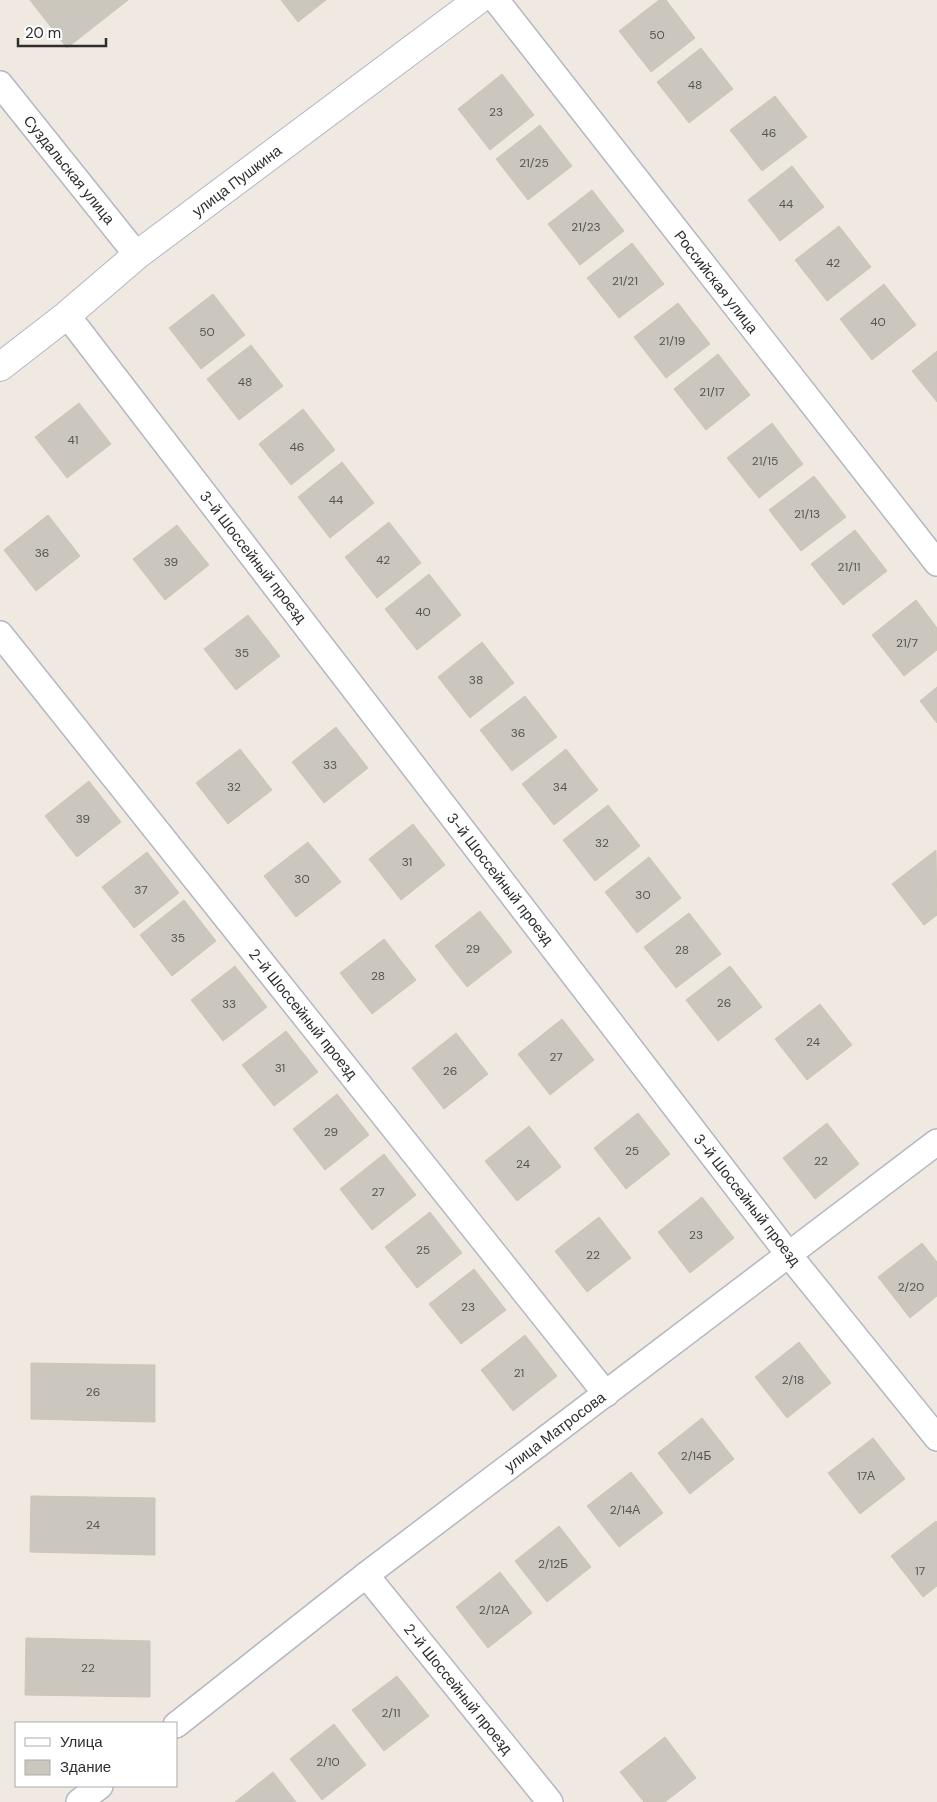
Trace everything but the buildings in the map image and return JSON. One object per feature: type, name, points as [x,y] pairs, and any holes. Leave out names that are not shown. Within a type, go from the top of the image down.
[{"type":"street","name":"улица Пушкина","points":[[0,367],[67,315],[137,255],[478,0]]},
{"type":"street","name":"Российская улица","points":[[496,0],[937,564]]},
{"type":"street","name":"Суздальская улица","points":[[0,84],[137,255]]},
{"type":"street","name":"3-й Шоссейный проезд","points":[[67,315],[789,1255],[937,1438]]},
{"type":"street","name":"2-й Шоссейный проезд","points":[[0,634],[606,1394]]},
{"type":"street","name":"улица Матросова","points":[[178,1723],[366,1575],[937,1142]]},
{"type":"street","name":"2-й Шоссейный проезд","points":[[366,1575],[550,1802]]},
{"type":"street","points":[[79,1802],[99,1787]]}]
